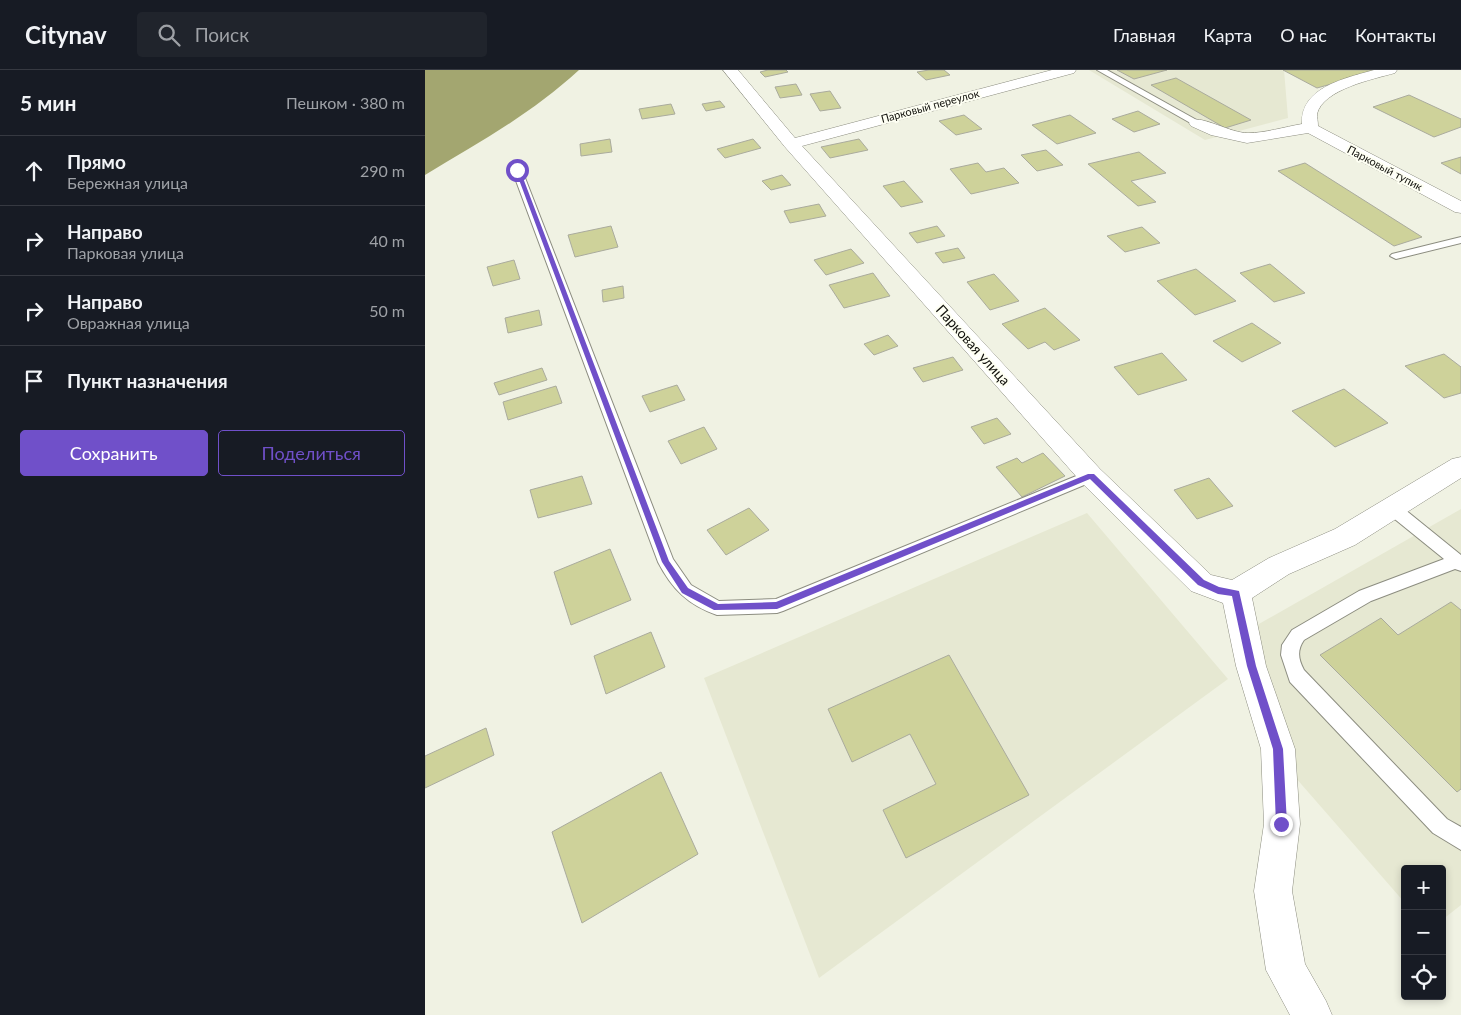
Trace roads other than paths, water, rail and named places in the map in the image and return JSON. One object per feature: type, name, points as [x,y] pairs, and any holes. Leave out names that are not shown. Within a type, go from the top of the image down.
[{"type":"street","name":"Парковая улица","points":[[731,70],[791,144],[1091,476],[1201,582],[1218,590],[1236,593]]},
{"type":"street","name":"Парковый переулок","points":[[791,144],[1069,70]]},
{"type":"street","points":[[1197,123],[1217,132],[1247,138],[1310,128],[1307,118],[1310,106],[1323,92],[1390,70]]},
{"type":"street","name":"Парковый тупик","points":[[1310,128],[1461,208]]},
{"type":"street","points":[[1312,1015],[1286,970],[1273,891],[1281,824],[1278,749],[1251,666],[1236,593],[1279,566],[1345,537],[1461,466]]},
{"type":"lane","points":[[1101,70],[1197,123]]},
{"type":"lane","points":[[517,170],[666,562],[685,590],[717,608],[777,606],[1091,476]]},
{"type":"lane","points":[[1396,256],[1461,240]]},
{"type":"lane","points":[[1392,508],[1459,563]]},
{"type":"lane","points":[[1459,563],[1365,596],[1298,636],[1291,644],[1288,654],[1297,676],[1440,826],[1461,840]]}]
